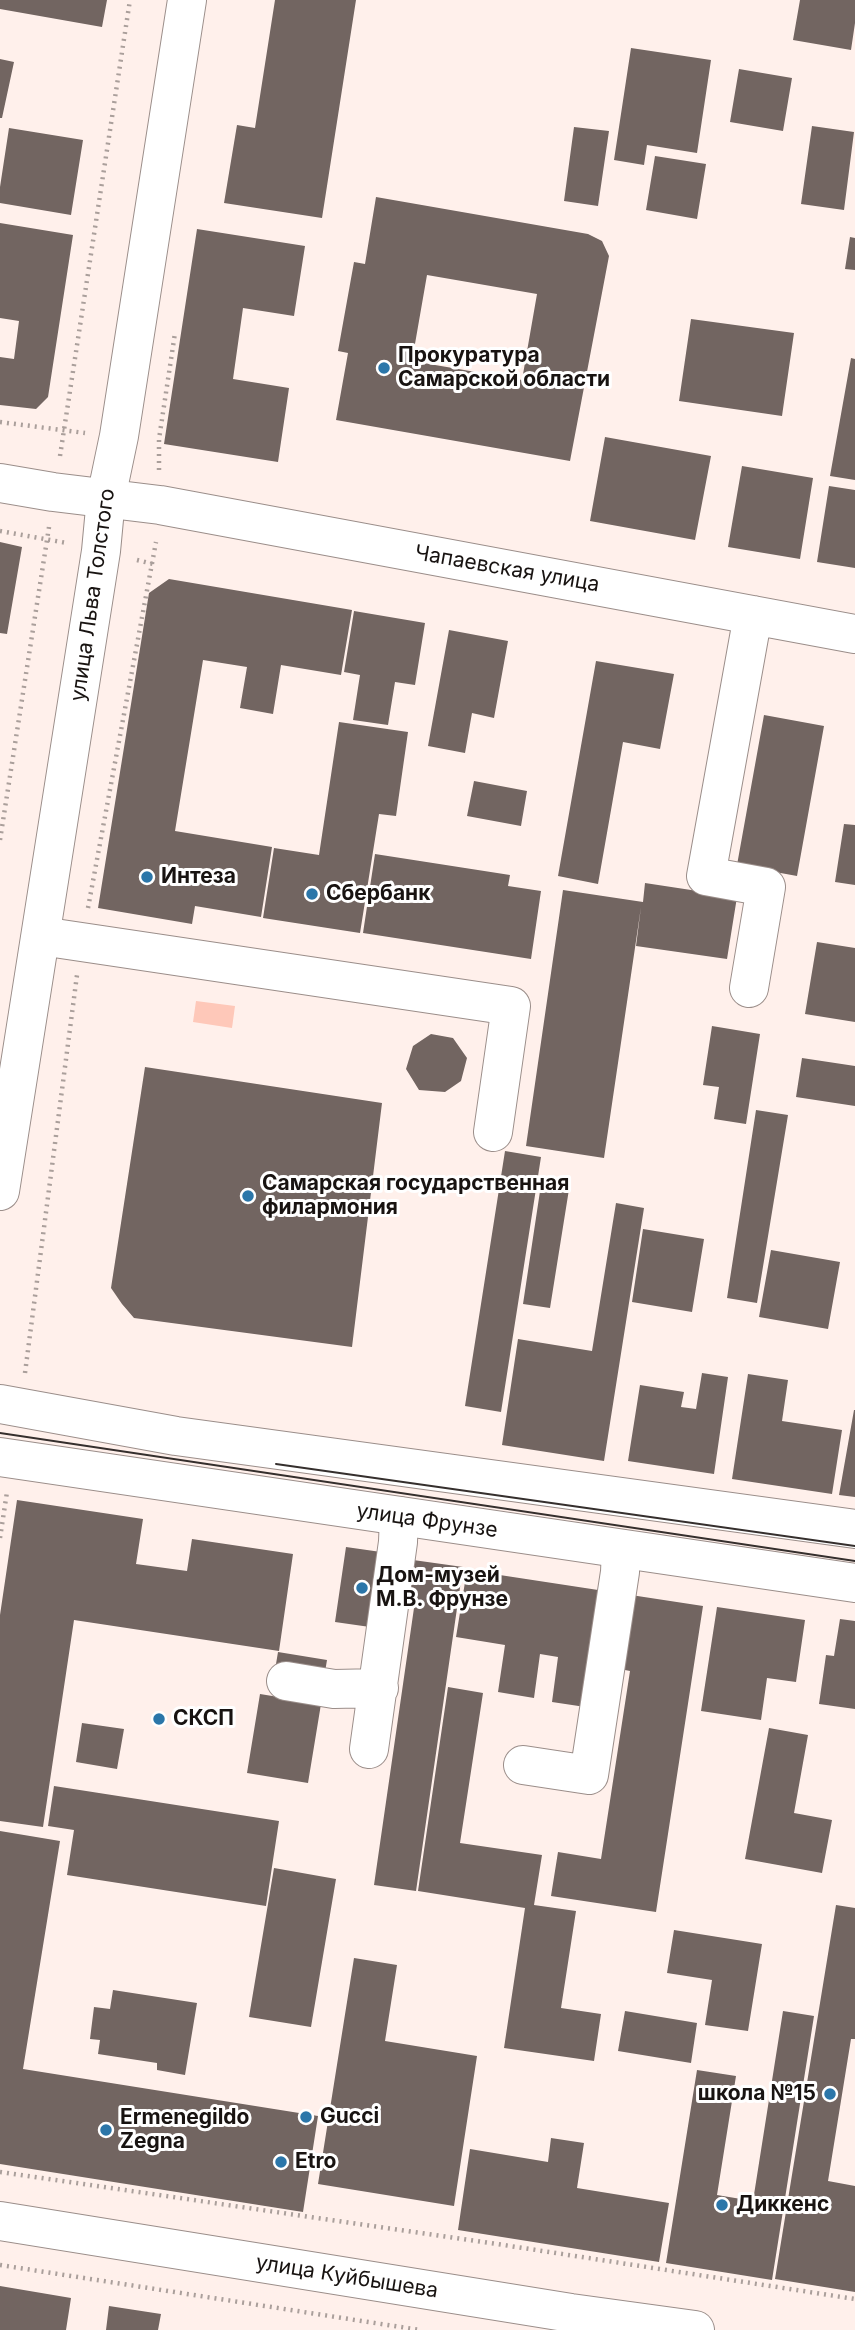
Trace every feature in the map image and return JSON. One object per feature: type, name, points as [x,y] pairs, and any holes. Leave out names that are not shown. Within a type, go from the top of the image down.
[{"type":"main road","name":"улица Льва Толстого","points":[[0,1191],[101,551],[106,498],[119,436],[187,0]]},
{"type":"main road","points":[[0,483],[53,492]]},
{"type":"main road","name":"Чапаевская улица","points":[[53,492],[160,505],[855,634]]},
{"type":"main road","points":[[749,988],[766,887],[706,876],[752,615]]},
{"type":"main road","points":[[41,936],[511,1006],[493,1132]]},
{"type":"main road","points":[[12,1392],[176,1436],[855,1529]]},
{"type":"main road","name":"улица Фрунзе","points":[[0,1457],[855,1583]]},
{"type":"main road","points":[[369,1749],[398,1542],[399,1516]]},
{"type":"main road","points":[[523,1765],[589,1775],[618,1586],[621,1549]]},
{"type":"main road","points":[[286,1681],[334,1689],[379,1688]]},
{"type":"main road","name":"улица Куйбышева","points":[[0,2221],[571,2321],[695,2330]]},
{"type":"path","points":[[0,841],[130,0]]},
{"type":"path","points":[[12,1392],[81,943],[153,564],[160,505],[159,439],[176,329]]},
{"type":"path","points":[[0,422],[159,439]]},
{"type":"path","points":[[0,2172],[497,2244],[855,2300]]},
{"type":"path","points":[[0,2264],[420,2330]]},
{"type":"shaded area","points":[[196,1001],[235,1006],[232,1028],[193,1022]]},
{"type":"building","points":[[0,0],[107,0],[102,27],[0,9]]},
{"type":"building","points":[[275,0],[356,0],[322,218],[224,203],[237,125],[255,128]]},
{"type":"building","points":[[800,0],[855,0],[851,50],[793,40]]},
{"type":"building","points":[[631,48],[711,60],[697,153],[647,145],[644,165],[614,160]]},
{"type":"building","points":[[0,59],[14,62],[2,118],[0,118]]},
{"type":"building","points":[[739,69],[792,78],[783,131],[730,122]]},
{"type":"building","points":[[812,126],[854,132],[844,210],[801,204]]},
{"type":"building","points":[[574,127],[609,131],[598,206],[564,201]]},
{"type":"building","points":[[9,128],[83,140],[71,215],[0,203]]},
{"type":"building","points":[[655,156],[706,164],[697,219],[646,210]]},
{"type":"building","points":[[376,197],[588,234],[602,241],[609,256],[570,461],[336,420],[348,353],[338,351],[354,262],[365,264]],"holes":[[[427,275],[537,294],[522,380],[412,361]]]},
{"type":"building","points":[[0,223],[73,235],[48,397],[36,409],[0,405],[0,357],[14,359],[19,321],[0,318]]},
{"type":"building","points":[[197,229],[305,246],[294,316],[243,308],[233,379],[289,388],[278,462],[164,444]]},
{"type":"building","points":[[850,237],[855,238],[855,270],[845,269]]},
{"type":"building","points":[[691,319],[794,333],[782,416],[679,401]]},
{"type":"building","points":[[851,358],[855,359],[855,480],[830,476]]},
{"type":"building","points":[[605,437],[711,456],[695,540],[590,521]]},
{"type":"building","points":[[742,466],[813,478],[800,559],[728,547]]},
{"type":"building","points":[[829,486],[855,490],[855,568],[817,562]]},
{"type":"building","points":[[0,542],[22,547],[7,634],[0,633]]},
{"type":"building","points":[[169,579],[352,610],[341,675],[281,665],[273,714],[240,708],[247,667],[203,660],[175,831],[272,847],[261,917],[195,906],[192,924],[98,908],[149,593]]},
{"type":"building","points":[[354,611],[425,623],[415,685],[395,682],[388,725],[353,720],[360,675],[344,672]]},
{"type":"building","points":[[449,630],[508,641],[494,718],[472,713],[465,753],[428,746]]},
{"type":"building","points":[[596,661],[674,674],[660,749],[623,742],[598,884],[558,876]]},
{"type":"building","points":[[764,715],[824,726],[797,876],[737,865]]},
{"type":"building","points":[[339,722],[408,732],[396,816],[379,814],[360,933],[263,918],[274,848],[319,855]]},
{"type":"building","points":[[474,781],[527,791],[521,826],[467,816]]},
{"type":"building","points":[[844,824],[855,825],[855,885],[835,882]]},
{"type":"building","points":[[375,854],[510,875],[508,886],[541,891],[531,959],[363,933]]},
{"type":"building","points":[[645,883],[737,897],[727,959],[636,946],[641,907],[604,1158],[526,1146],[563,890],[643,902]]},
{"type":"building","points":[[817,942],[855,948],[855,1022],[805,1014]]},
{"type":"building","points":[[712,1026],[760,1034],[746,1124],[714,1119],[719,1087],[703,1085]]},
{"type":"building","points":[[431,1034],[453,1038],[467,1058],[461,1081],[445,1092],[419,1090],[406,1069],[413,1046]]},
{"type":"building","points":[[802,1058],[855,1066],[855,1106],[796,1097]]},
{"type":"building","name":"Самарская государственная филармония","points":[[145,1067],[382,1103],[352,1347],[134,1318],[122,1304],[111,1288]]},
{"type":"building","points":[[756,1110],[788,1115],[757,1303],[727,1298]]},
{"type":"building","points":[[505,1151],[541,1157],[501,1412],[465,1406]]},
{"type":"building","points":[[542,1178],[570,1183],[550,1308],[523,1304]]},
{"type":"building","points":[[616,1203],[644,1208],[604,1461],[502,1445],[518,1339],[592,1351]]},
{"type":"building","points":[[643,1229],[704,1239],[692,1312],[632,1302]]},
{"type":"building","points":[[771,1250],[840,1262],[828,1329],[759,1317]]},
{"type":"building","points":[[702,1373],[728,1377],[714,1474],[628,1461],[640,1385],[684,1392],[681,1407],[696,1409]]},
{"type":"building","points":[[748,1374],[788,1380],[782,1421],[842,1430],[832,1494],[732,1479]]},
{"type":"building","points":[[855,1410],[855,1497],[839,1495]]},
{"type":"building","points":[[17,1500],[143,1519],[136,1564],[187,1571],[192,1539],[293,1554],[279,1651],[74,1620],[43,1827],[0,1821],[0,1615]]},
{"type":"building","name":"Дом-музей М.В. Фрунзе","points":[[346,1547],[388,1553],[377,1628],[335,1622]]},
{"type":"building","points":[[406,1559],[463,1567],[416,1891],[374,1885],[414,1608],[399,1605]]},
{"type":"building","points":[[467,1570],[703,1606],[656,1912],[551,1896],[558,1852],[601,1859],[630,1671],[620,1669],[592,1708],[552,1702],[558,1657],[540,1654],[534,1698],[498,1692],[505,1645],[456,1637]]},
{"type":"building","points":[[717,1607],[805,1620],[796,1682],[767,1678],[761,1720],[701,1711]]},
{"type":"building","points":[[840,1619],[855,1621],[855,1709],[819,1704],[826,1655],[834,1656]]},
{"type":"building","points":[[278,1652],[327,1660],[323,1684],[274,1676]]},
{"type":"building","points":[[448,1687],[483,1693],[460,1843],[542,1855],[534,1905],[576,1911],[561,2008],[601,2014],[594,2061],[504,2048],[525,1908],[418,1891]]},
{"type":"building","points":[[260,1694],[321,1704],[308,1783],[247,1773]]},
{"type":"building","points":[[82,1723],[124,1729],[117,1769],[76,1762]]},
{"type":"building","points":[[769,1728],[808,1735],[794,1813],[832,1820],[822,1873],[745,1859]]},
{"type":"building","points":[[54,1786],[279,1821],[266,1906],[67,1875],[74,1830],[48,1826]]},
{"type":"building","points":[[0,1831],[60,1841],[23,2069],[318,2116],[303,2212],[0,2164]]},
{"type":"building","points":[[274,1868],[336,1879],[311,2027],[249,2017]]},
{"type":"building","name":"школа №15","points":[[836,1905],[855,1908],[855,2039],[851,2039],[828,2181],[855,2186],[855,2292],[775,2279]]},
{"type":"building","points":[[674,1930],[762,1944],[748,2031],[705,2025],[712,1980],[667,1973]]},
{"type":"building","points":[[354,1958],[397,1965],[385,2041],[477,2056],[454,2206],[318,2184]]},
{"type":"building","points":[[113,1990],[197,2003],[185,2075],[157,2070],[157,2063],[98,2054],[100,2040],[90,2039],[94,2007],[110,2009]]},
{"type":"building","points":[[625,2011],[697,2023],[691,2063],[618,2051]]},
{"type":"building","points":[[783,2011],[814,2016],[772,2280],[666,2263],[697,2070],[736,2076],[717,2195],[753,2201]]},
{"type":"building","points":[[551,2138],[584,2143],[577,2188],[669,2203],[659,2262],[458,2230],[470,2149],[548,2162]]},
{"type":"building","points":[[0,2286],[71,2298],[66,2330],[0,2330]]},
{"type":"building","points":[[109,2306],[161,2314],[158,2330],[106,2330]]},
{"type":"tram line","points":[[0,1433],[855,1561]]},
{"type":"tram line","points":[[276,1464],[855,1546]]},
{"type":"place","name":"Прокуратура Самарской области","points":[[384,368]]},
{"type":"place","name":"Интеза","points":[[147,877]]},
{"type":"place","name":"Сбербанк","points":[[312,894]]},
{"type":"place","name":"Самарская государственная филармония","points":[[248,1196]]},
{"type":"place","name":"Дом-музей М.В. Фрунзе","points":[[362,1588]]},
{"type":"place","name":"СКСП","points":[[159,1719]]},
{"type":"place","name":"школа №15","points":[[830,2094]]},
{"type":"place","name":"Gucci","points":[[306,2117]]},
{"type":"place","name":"Ermenegildo Zegna","points":[[106,2130]]},
{"type":"place","name":"Etro","points":[[281,2162]]},
{"type":"place","name":"Диккенс","points":[[722,2205]]}]
